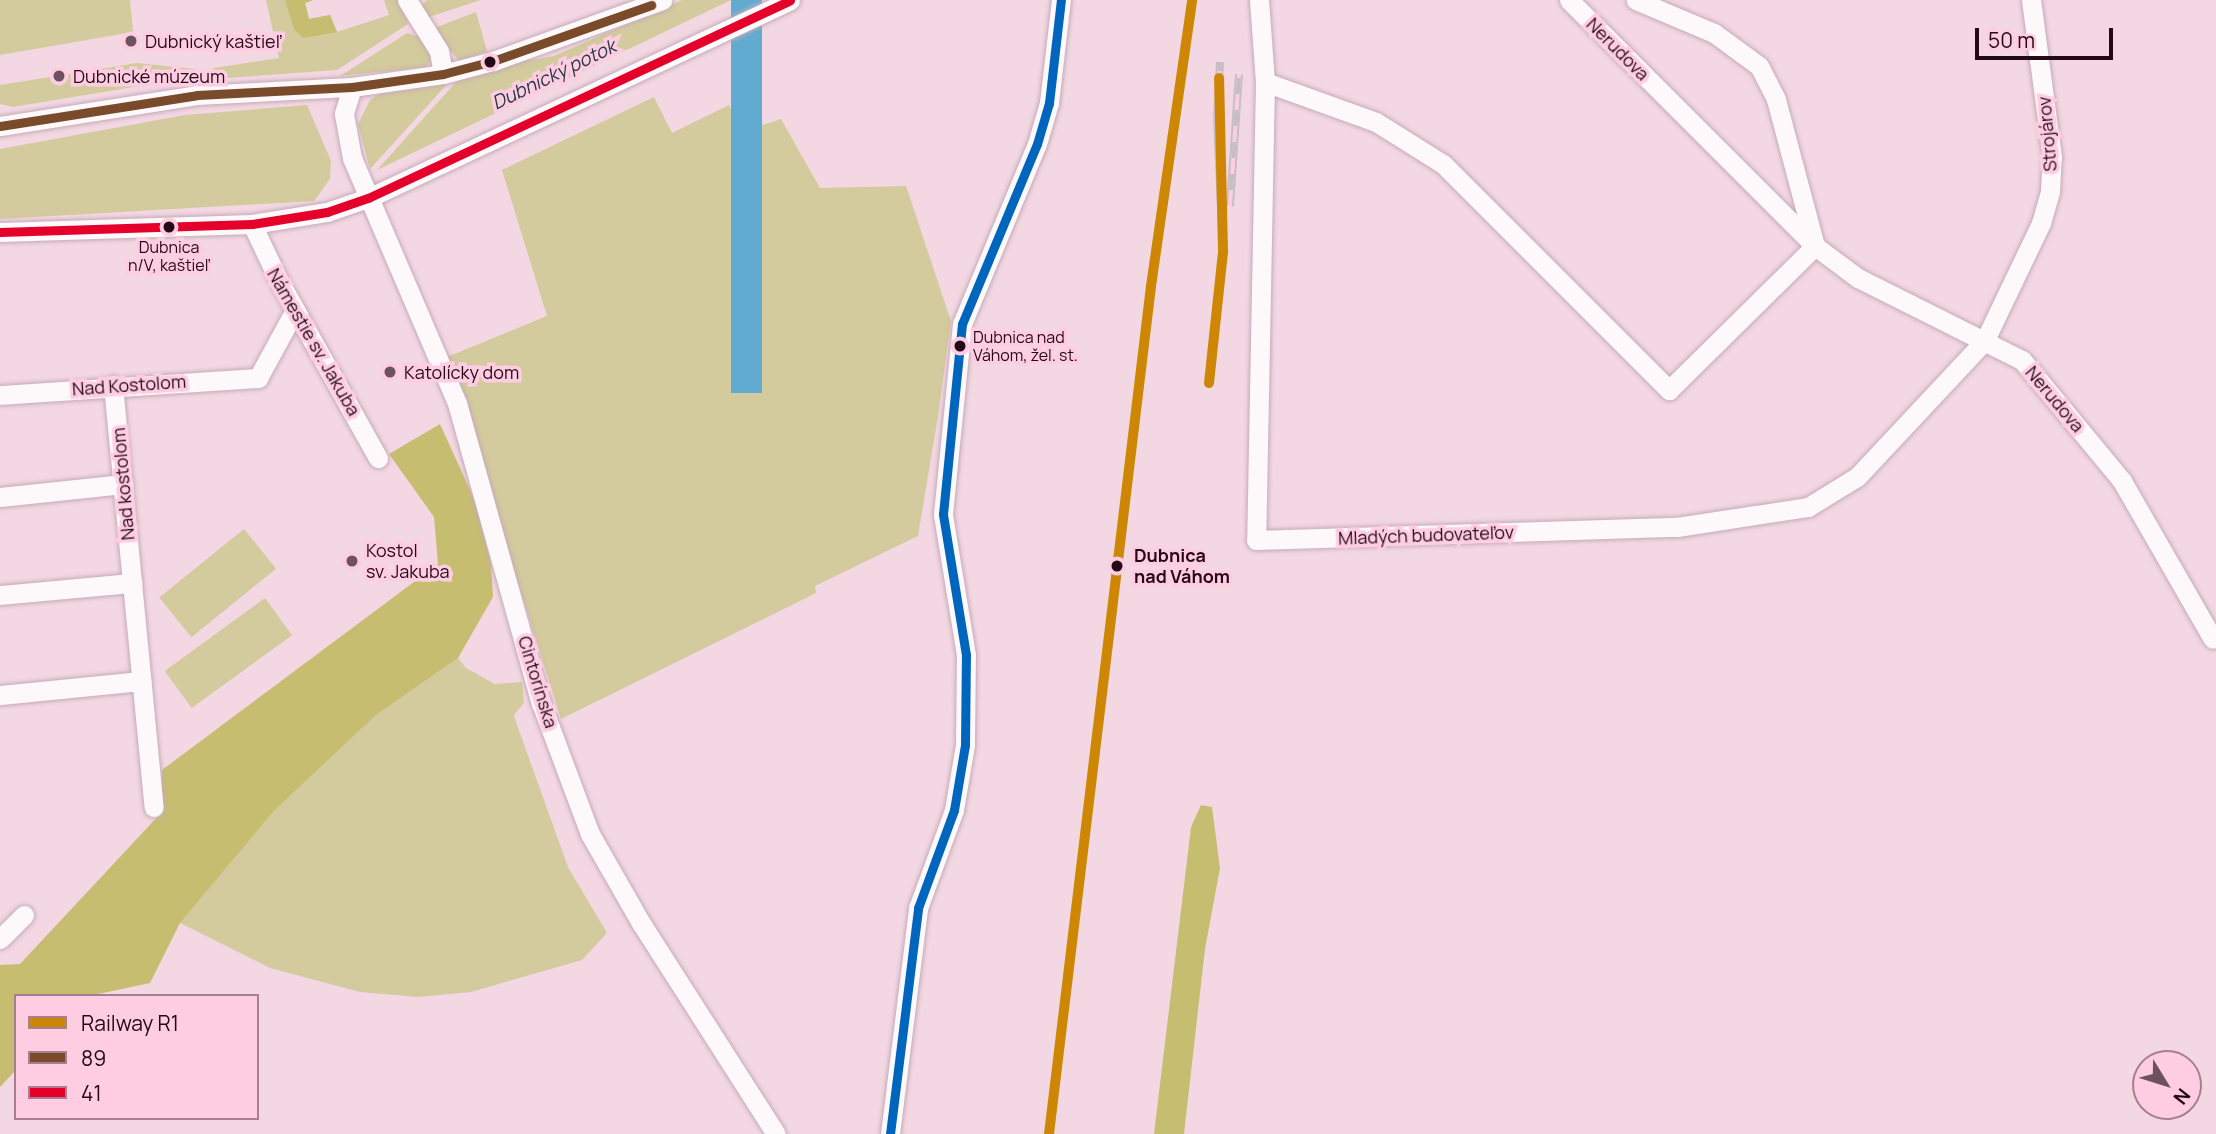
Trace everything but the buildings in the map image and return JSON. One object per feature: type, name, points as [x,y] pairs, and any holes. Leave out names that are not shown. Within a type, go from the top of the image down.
[{"type":"street","points":[[407,0],[439,51],[443,74]]},
{"type":"street","points":[[0,125],[197,95],[352,87],[443,74],[620,18],[662,0]]},
{"type":"street","points":[[0,232],[253,225],[316,215],[368,198],[790,0]]},
{"type":"street","points":[[890,1134],[918,908],[954,810],[969,701],[943,514],[962,324],[1037,144],[1049,103],[1061,0]]},
{"type":"street","name":"Mladých budovateľov","points":[[1259,0],[1265,82],[1256,540],[1677,527],[1808,507],[1857,477],[1985,340]]},
{"type":"street","name":"Nerudova","points":[[1569,0],[1815,246],[1858,278],[2022,360],[2122,481],[2213,639]]},
{"type":"street","points":[[1265,82],[1377,122],[1443,164],[1669,390],[1815,246],[1776,99],[1759,66],[1714,33],[1636,0]]},
{"type":"street","name":"Strojárov","points":[[1985,340],[2040,223],[2050,191],[2052,157],[2031,0]]},
{"type":"street","name":"Cintorínska","points":[[352,87],[344,114],[352,158],[457,403],[541,703],[590,834],[641,923],[776,1134]]},
{"type":"street","name":"Námestie sv. Jakuba","points":[[253,225],[295,310],[378,458]]},
{"type":"street","name":"Nad Kostolom","points":[[0,396],[113,384],[258,378],[295,310]]},
{"type":"street","name":"Nad kostolom","points":[[113,384],[154,807]]},
{"type":"street","points":[[0,497],[123,484]]},
{"type":"street","points":[[0,595],[132,583]]},
{"type":"street","points":[[0,695],[141,681]]},
{"type":"street","points":[[0,939],[24,915]]},
{"type":"shaded area","points":[[0,0],[130,0],[133,32],[0,55]]},
{"type":"shaded area","points":[[266,0],[313,0],[305,3],[309,19],[330,15],[337,32],[389,15],[384,0],[400,0],[408,24],[337,70],[213,79],[213,68],[279,58]]},
{"type":"shaded area","points":[[285,0],[313,0],[305,3],[309,19],[330,15],[337,32],[303,38],[294,29]]},
{"type":"shaded area","points":[[427,0],[481,0],[423,19],[419,8]]},
{"type":"shaded area","points":[[682,0],[731,0],[377,170],[465,72],[554,56]]},
{"type":"shaded area","points":[[476,12],[487,51],[460,62],[432,29]]},
{"type":"shaded area","points":[[407,33],[421,37],[432,59],[426,67],[340,76]]},
{"type":"shaded area","points":[[137,63],[195,69],[194,77],[13,107],[0,104],[0,85]]},
{"type":"shaded area","points":[[450,81],[370,169],[358,124],[370,100],[382,92]]},
{"type":"shaded area","points":[[654,97],[672,133],[729,105],[741,132],[781,119],[820,188],[906,186],[951,321],[938,416],[918,536],[815,586],[816,593],[561,719],[447,357],[547,316],[502,170]]},
{"type":"shaded area","points":[[307,105],[331,161],[330,179],[314,201],[0,219],[0,149],[185,115]]},
{"type":"shaded area","points":[[440,424],[475,501],[491,563],[493,597],[458,658],[375,716],[274,811],[180,923],[150,983],[98,994],[14,994],[14,1072],[0,1087],[0,965],[20,964],[161,813],[162,770],[438,564],[434,517],[389,454]]},
{"type":"shaded area","points":[[244,529],[276,569],[191,637],[159,598]]},
{"type":"shaded area","points":[[265,598],[292,635],[192,708],[165,671]]},
{"type":"shaded area","points":[[458,658],[466,668],[495,684],[522,682],[524,703],[514,715],[516,722],[568,867],[607,933],[582,960],[471,992],[418,997],[360,992],[270,968],[180,923],[274,811],[375,716]]},
{"type":"shaded area","points":[[1201,805],[1212,807],[1220,868],[1205,949],[1184,1134],[1154,1134],[1191,827]]},
{"type":"water","points":[[731,0],[762,0],[762,393],[731,393]]},
{"type":"railway","points":[[1209,383],[1223,251],[1217,119],[1220,62]]},
{"type":"railway","points":[[1230,206],[1239,74]]},
{"type":"rail line","name":"R1","points":[[1049,1134],[1151,286],[1192,0]]},
{"type":"rail line","name":"R1","points":[[1209,383],[1223,251],[1219,78]]},
{"type":"transit line","name":"41","points":[[0,232],[252,224],[327,212],[368,198],[790,0]]},
{"type":"transit line","points":[[890,1134],[918,908],[954,810],[965,745],[966,655],[943,514],[962,324],[1037,144],[1049,103],[1061,0]]},
{"type":"transit line","name":"89","points":[[0,126],[197,95],[352,87],[443,74],[493,61],[651,5]]},
{"type":"place","name":"Dubnický kaštieľ","points":[[131,41]]},
{"type":"place","name":"Dubnické múzeum","points":[[59,76]]},
{"type":"place","name":"Dubnica n/V, kaštieľ","points":[[169,227]]},
{"type":"place","name":"Dubnica nad Váhom, žel. st.","points":[[960,346]]},
{"type":"place","name":"Katolícky dom","points":[[390,372]]},
{"type":"place","name":"Kostol sv. Jakuba","points":[[352,561]]},
{"type":"place","name":"Dubnica nad Váhom","points":[[1117,566]]},
{"type":"water label","name":"Dubnický potok","points":[[554,75]]}]
